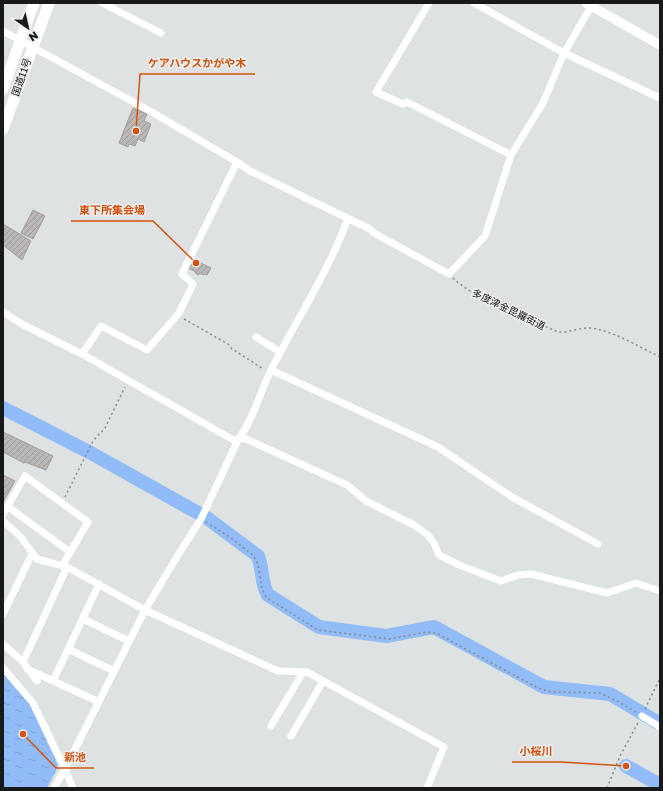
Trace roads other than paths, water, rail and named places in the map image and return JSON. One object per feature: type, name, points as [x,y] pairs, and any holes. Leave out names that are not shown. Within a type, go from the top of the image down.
[{"type":"highway","name":"国道11号","points":[[3,89],[34,3]]},
{"type":"highway","name":"国道11号","points":[[3,129],[32,46],[49,3]]},
{"type":"main road","points":[[590,4],[660,45]]},
{"type":"street","points":[[102,3],[161,32]]},
{"type":"street","points":[[429,3],[376,92],[403,104],[407,102],[511,155]]},
{"type":"street","points":[[474,3],[564,52],[660,98]]},
{"type":"street","points":[[3,31],[150,112],[257,175],[370,229],[374,233],[449,274],[485,236],[511,155],[543,103],[564,52],[590,4]]},
{"type":"street","points":[[82,354],[101,326],[147,350],[177,315],[193,284],[182,274],[237,162]]},
{"type":"street","points":[[54,788],[145,610],[202,517],[237,441],[246,428],[280,352],[340,241],[348,218]]},
{"type":"street","points":[[3,312],[22,324],[82,354],[237,441]]},
{"type":"street","points":[[256,337],[280,352]]},
{"type":"street","points":[[270,372],[438,447],[512,497],[598,544]]},
{"type":"street","points":[[237,441],[244,438],[347,485],[366,501],[428,535],[439,555],[459,565],[501,581],[518,575],[531,574],[607,593],[636,583],[660,590]]},
{"type":"street","points":[[3,514],[25,476],[88,522],[70,552],[25,666]]},
{"type":"street","points":[[8,506],[70,552]]},
{"type":"street","points":[[4,524],[20,536],[37,559],[65,566],[145,610],[278,671],[307,672],[444,747],[427,788]]},
{"type":"street","points":[[3,614],[32,554]]},
{"type":"street","points":[[53,681],[99,584]]},
{"type":"street","points":[[82,619],[129,642]]},
{"type":"street","points":[[3,644],[25,666],[37,681]]},
{"type":"street","points":[[68,649],[114,671]]},
{"type":"street","points":[[25,666],[53,681],[99,702]]},
{"type":"street","points":[[3,668],[33,703],[73,788]]},
{"type":"street","points":[[271,726],[281,704],[303,672]]},
{"type":"street","points":[[291,736],[323,681]]},
{"type":"street","points":[[643,713],[660,727]]},
{"type":"water","points":[[3,672],[29,703],[58,765],[47,788],[3,788]]},
{"type":"waterway","points":[[3,408],[91,453],[207,518],[258,556],[264,586],[268,595],[319,627],[386,636],[434,627],[544,687],[610,694],[657,722]]},
{"type":"waterway","points":[[626,766],[660,785]]},
{"type":"place","name":"ケアハウスかがや木","points":[[136,131]]},
{"type":"place","name":"東下所集会場","points":[[196,263]]},
{"type":"place","name":"新池","points":[[23,734]]},
{"type":"place","name":"小桜川","points":[[626,766]]}]
